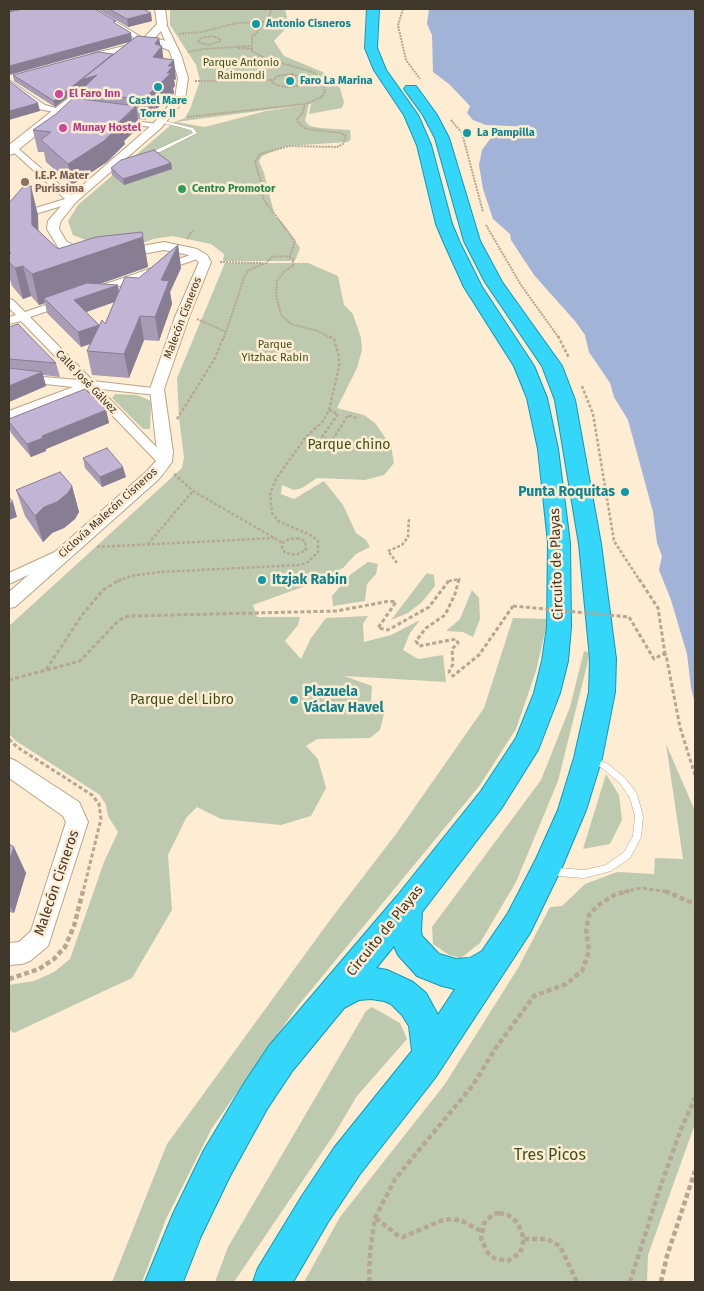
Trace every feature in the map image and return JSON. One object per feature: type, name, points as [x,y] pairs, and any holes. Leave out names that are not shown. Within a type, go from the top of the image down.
[{"type":"highway","name":"Circuito de Playas","points":[[164,1282],[186,1227],[217,1163],[255,1097],[281,1058],[408,906],[491,800],[528,742],[534,729],[547,693],[555,661],[559,627],[559,551],[548,449],[539,405],[532,382],[504,333],[473,287],[452,244],[444,224],[420,134],[411,115],[380,70],[371,48],[373,9]]},
{"type":"highway","points":[[276,1279],[315,1209],[347,1161],[423,1066],[519,923],[547,868],[572,810],[588,758],[602,692],[603,659],[578,467],[565,400],[552,366],[494,282],[472,241],[442,138],[430,115],[393,65],[387,51],[386,20],[388,9]]},
{"type":"highway","points":[[408,906],[405,918],[409,944],[428,965],[442,971],[470,974],[484,969],[494,961]]},
{"type":"highway","points":[[328,1001],[341,991],[355,985],[371,983],[387,986],[402,993],[414,1004],[423,1018],[428,1034],[428,1051],[423,1066]]},
{"type":"main road","points":[[11,149],[146,42],[162,24],[160,9]]},
{"type":"main road","points":[[146,42],[158,42],[174,51]]},
{"type":"main road","points":[[103,54],[118,54],[124,56],[124,59]]},
{"type":"street","points":[[90,9],[146,42]]},
{"type":"street","points":[[162,24],[174,51],[183,82],[180,99],[163,123],[72,200],[54,221],[53,229],[62,244],[79,254],[104,256],[164,246],[180,248],[199,255]]},
{"type":"street","points":[[84,59],[146,42]]},
{"type":"street","points":[[11,79],[42,107],[58,112],[78,114]]},
{"type":"street","points":[[107,119],[163,123]]},
{"type":"street","points":[[11,149],[72,200]]},
{"type":"street","points":[[9,219],[72,200]]},
{"type":"street","points":[[9,321],[199,255]]},
{"type":"street","name":"Malecón Cisneros","points":[[168,467],[156,391],[182,317],[205,262],[199,255]]},
{"type":"street","name":"Calle José Gálvez","points":[[9,302],[168,467]]},
{"type":"street","points":[[9,377],[156,391]]},
{"type":"street","points":[[9,415],[89,385]]},
{"type":"street","points":[[9,602],[153,475],[168,467]]},
{"type":"street","points":[[9,579],[71,549]]},
{"type":"street","name":"Malecón Cisneros","points":[[9,767],[71,809],[77,822],[76,832],[40,938],[30,950],[9,954]]},
{"type":"lane","points":[[158,150],[195,132],[192,129],[163,123]]},
{"type":"lane","points":[[547,868],[558,872],[584,874],[608,868],[627,855],[638,838],[639,816],[634,797],[622,780],[605,766],[588,758]]},
{"type":"path","points":[[251,48],[253,35],[271,15],[271,9]]},
{"type":"path","points":[[166,34],[202,32],[228,25],[266,22]]},
{"type":"path","points":[[202,32],[206,37]]},
{"type":"path","points":[[212,45],[221,40],[214,37],[206,37],[199,39],[198,42],[225,48]]},
{"type":"path","points":[[163,123],[179,117],[306,104],[319,99],[324,94],[325,86],[314,72],[297,66],[268,60],[251,48],[174,51]]},
{"type":"path","points":[[183,82],[272,80],[277,76],[292,74],[301,76],[305,80],[304,82]]},
{"type":"path","points":[[272,80],[274,84],[288,87],[299,86],[304,82],[322,80]]},
{"type":"path","points":[[290,257],[295,241],[263,199],[255,162],[260,154],[289,146],[337,147],[344,144],[346,136],[341,132],[320,132],[306,129],[299,124],[298,119],[306,104]]},
{"type":"path","points":[[185,242],[191,243]]},
{"type":"path","points":[[46,670],[82,615],[102,590],[114,582],[131,576],[160,572],[300,565],[314,558],[318,552],[318,541],[307,532],[292,528],[278,521],[272,513],[270,494],[276,479],[305,438],[323,421],[329,410],[339,367],[337,346],[334,338],[296,326],[283,319],[276,295],[277,280],[295,263],[293,258],[281,255],[272,257],[266,263],[249,270],[245,275],[226,332],[214,360],[177,419],[176,410]]},
{"type":"path","points":[[220,262],[266,263]]},
{"type":"path","points":[[200,311],[198,319],[226,332]]},
{"type":"path","points":[[329,410],[338,414],[322,437],[332,441],[348,415],[356,418]]},
{"type":"path","points":[[168,467],[193,491],[284,543]]},
{"type":"path","points":[[148,544],[193,491]]},
{"type":"path","points":[[397,563],[388,551],[402,545],[408,537],[408,517]]},
{"type":"path","points":[[99,540],[92,547],[274,538]]},
{"type":"path","points":[[297,538],[305,541],[307,547],[300,554],[293,555],[283,551],[284,543],[289,539],[297,538]]},
{"type":"path","points":[[9,680],[80,661],[99,644],[119,620],[129,616],[337,611],[390,601],[396,602],[378,628],[380,630],[388,630],[429,607],[450,579],[459,580],[455,594],[444,615],[426,628],[416,641],[419,646],[456,639],[458,643],[452,649],[454,664],[449,672],[454,676],[479,654],[513,606],[628,617],[654,659],[663,654],[666,656],[680,727],[695,775]]},
{"type":"path","points":[[369,1282],[370,1252],[375,1218],[395,1179],[473,1085],[534,996],[566,984],[582,970],[588,951],[586,930],[589,915],[597,906],[616,894],[641,888],[666,891],[695,904]]},
{"type":"path","points":[[630,1282],[664,1175],[681,1128],[695,1098]]},
{"type":"path","points":[[661,1282],[667,1256],[695,1171]]},
{"type":"path","points":[[493,1214],[506,1214],[518,1223],[524,1238],[523,1246],[515,1258],[501,1261],[488,1253],[481,1238],[482,1231],[484,1223],[493,1214]]},
{"type":"path","points":[[375,1218],[397,1235],[404,1237],[443,1220],[452,1219],[462,1221],[482,1231]]},
{"type":"path","points":[[524,1238],[547,1239],[560,1246],[577,1282]]},
{"type":"green space","name":"Centro Promotor","points":[[170,9],[285,9],[289,25],[274,41],[284,56],[323,72],[340,88],[344,102],[342,108],[309,114],[311,104],[309,104],[305,121],[310,126],[320,128],[350,130],[351,139],[348,142],[286,146],[262,156],[259,161],[264,173],[275,217],[282,222],[300,248],[295,261],[223,261],[224,254],[211,244],[172,236],[153,239],[143,243],[88,241],[73,235],[68,221],[78,205],[174,122],[185,118],[190,109],[200,81],[196,65],[170,25]],"holes":[[[304,105],[266,111],[205,127],[176,122]]]},
{"type":"green space","points":[[225,263],[308,263],[338,276],[344,305],[353,314],[361,338],[362,350],[357,368],[337,408],[364,415],[375,423],[391,446],[394,463],[384,475],[365,480],[317,478],[302,488],[294,490],[282,485],[281,494],[294,499],[324,481],[343,505],[356,533],[366,540],[370,547],[356,554],[343,568],[308,585],[253,605],[257,617],[300,617],[298,625],[285,641],[301,659],[311,638],[326,618],[368,616],[363,624],[364,642],[391,635],[420,620],[410,633],[403,650],[418,659],[443,655],[446,682],[344,676],[372,686],[371,701],[384,714],[380,730],[370,738],[317,739],[306,746],[318,759],[326,788],[311,816],[281,825],[221,819],[197,807],[186,818],[168,855],[172,910],[132,978],[14,1033],[9,1030],[9,985],[34,981],[54,972],[70,959],[104,862],[118,832],[108,816],[106,805],[100,795],[16,741],[9,734],[9,626],[182,468],[184,457],[179,418],[177,378]]},
{"type":"green space","points":[[115,394],[137,395],[151,401],[150,429],[143,429],[112,398]]},
{"type":"green space","points":[[368,562],[378,564],[376,574],[367,584],[365,601],[333,606],[332,596],[351,574]]},
{"type":"green space","points":[[427,573],[434,575],[435,586],[422,602],[408,613],[391,620]]},
{"type":"green space","points":[[472,590],[479,598],[480,619],[473,637],[463,632],[446,631],[460,619]]},
{"type":"green space","points":[[513,618],[548,619],[536,671],[516,729],[480,785],[297,1007],[212,1128],[166,1219],[142,1282],[112,1282],[167,1144],[330,920],[396,834],[484,708]]},
{"type":"green space","points":[[584,651],[590,653],[558,781],[516,882],[480,943],[461,958],[449,955],[433,944],[432,927],[541,780],[570,707]]},
{"type":"green space","name":"Tres Picos","points":[[666,744],[695,811],[695,1124],[648,1255],[647,1282],[304,1282],[340,1217],[445,1084],[518,968],[550,907],[562,906],[585,884],[617,872],[654,874],[655,858],[683,859]]},
{"type":"green space","points":[[606,774],[619,795],[622,820],[610,844],[583,849]]},
{"type":"green space","points":[[372,1007],[400,1023],[407,1039],[357,1096],[335,1133],[234,1282],[215,1282],[228,1247],[366,1011]]},
{"type":"water","points":[[429,9],[695,9],[695,704],[687,654],[671,600],[659,570],[662,556],[657,543],[653,512],[628,420],[614,397],[610,383],[589,352],[585,335],[534,275],[511,240],[510,234],[493,219],[483,189],[479,165],[482,150],[493,135],[532,135],[533,127],[486,125],[473,120],[467,113],[470,106],[449,84],[433,72],[432,35],[427,24]]},
{"type":"building","points":[[23,9],[95,9],[116,21],[113,22],[131,33],[9,66],[9,12]]},
{"type":"building","points":[[109,9],[143,9],[151,13],[127,19]]},
{"type":"building","points":[[137,36],[159,38],[155,44],[162,46],[153,57],[174,60],[168,66],[173,66],[167,73],[171,73],[143,100],[80,91],[97,75],[81,80]]},
{"type":"building","points":[[98,52],[113,54],[54,101],[13,75]]},
{"type":"building","points":[[9,81],[38,103],[9,111]]},
{"type":"building","points":[[73,98],[136,106],[118,123],[121,123],[104,141],[68,164],[41,140],[51,132],[33,130],[56,114]]},
{"type":"building","points":[[154,150],[171,163],[123,179],[111,168],[121,160]]},
{"type":"building","points":[[31,186],[32,225],[58,249],[96,237],[142,232],[143,237],[32,274],[23,266],[15,268],[9,262],[9,254],[11,253],[9,251],[9,203],[22,188]]},
{"type":"building","points":[[178,245],[161,280],[169,281],[155,317],[140,316],[124,354],[87,351],[102,320],[105,324],[125,277],[139,278]]},
{"type":"building","points":[[87,283],[118,285],[74,300],[99,325],[78,332],[44,298]]},
{"type":"building","points":[[18,324],[56,363],[9,359],[9,327]]},
{"type":"building","points":[[9,368],[42,372],[9,386]]},
{"type":"building","points":[[85,389],[106,410],[27,444],[9,422],[9,419]]},
{"type":"building","points":[[107,448],[123,467],[100,477],[83,458]]},
{"type":"building","points":[[60,472],[72,486],[68,493],[57,502],[44,507],[35,516],[16,490]]},
{"type":"building","points":[[9,844],[14,847],[9,861]]},
{"type":"place","name":"Antonio Cisneros","points":[[256,24]]},
{"type":"place","name":"Faro La Marina","points":[[290,81]]},
{"type":"place","name":"Castel Mare Torre II","points":[[158,87]]},
{"type":"place","name":"El Faro Inn","points":[[59,94]]},
{"type":"place","name":"Munay Hostel","points":[[63,128]]},
{"type":"place","name":"La Pampilla","points":[[467,133]]},
{"type":"place","name":"I.E.P. Mater Purissima","points":[[25,182]]},
{"type":"place","name":"Centro Promotor","points":[[182,189]]},
{"type":"place","name":"Punta Roquitas","points":[[625,492]]},
{"type":"place","name":"Itzjak Rabin","points":[[262,580]]},
{"type":"place","name":"Plazuela Václav Havel","points":[[294,700]]},
{"type":"park label","name":"Parque Antonio Raimondi","points":[[241,69]]},
{"type":"park label","name":"Parque Yitzhac Rabin","points":[[275,351]]},
{"type":"park label","name":"Parque chino","points":[[349,445]]},
{"type":"park label","name":"Parque del Libro","points":[[182,700]]}]
